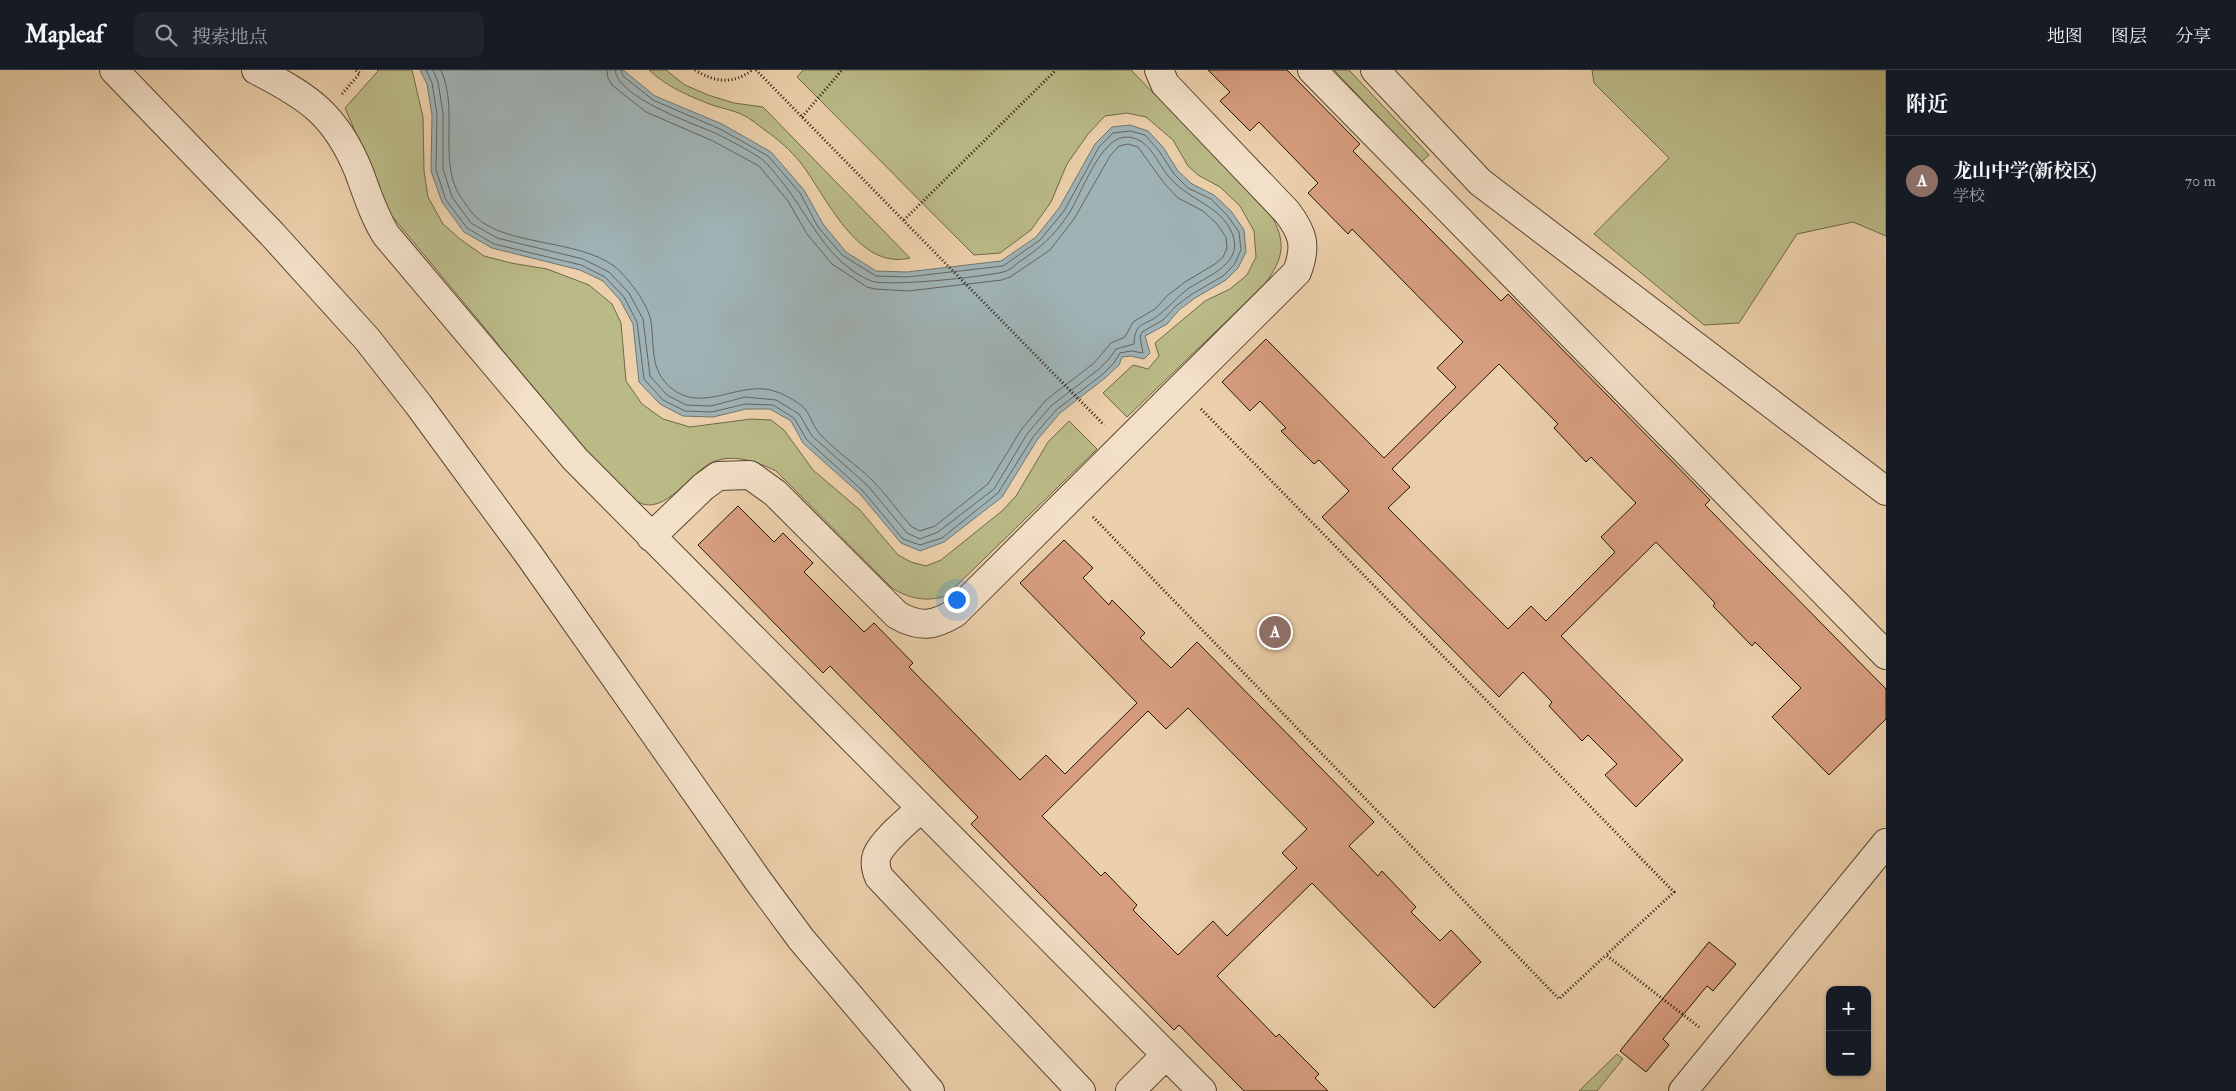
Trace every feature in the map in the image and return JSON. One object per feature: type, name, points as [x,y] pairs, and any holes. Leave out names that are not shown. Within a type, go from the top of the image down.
[{"type":"street","points":[[114,70],[272,234],[367,339],[418,404],[523,547],[801,939],[930,1091]]},
{"type":"street","points":[[256,70],[304,96],[325,115],[341,135],[358,170],[377,221],[386,235],[426,280],[574,459],[1202,1091]]},
{"type":"street","points":[[651,537],[703,487],[718,476],[750,475],[775,492],[897,615],[910,623],[927,624],[941,622],[956,613],[1297,272],[1303,258],[1303,244],[1299,228],[1287,212],[1165,84],[1159,70]]},
{"type":"street","points":[[1312,70],[1886,655]]},
{"type":"street","points":[[1375,70],[1480,182],[1886,491]]},
{"type":"street","points":[[921,808],[882,848],[877,856],[875,867],[879,877],[1081,1091]]},
{"type":"street","points":[[1683,1091],[1886,843]]},
{"type":"street","points":[[1130,1091],[1166,1054]]},
{"type":"path","points":[[695,70],[707,77],[720,81],[734,80],[752,70]]},
{"type":"path","points":[[756,70],[1124,445]]},
{"type":"path","points":[[802,118],[842,70]]},
{"type":"path","points":[[904,220],[1056,70]]},
{"type":"path","points":[[1088,512],[1559,998],[1674,892],[1199,406]]},
{"type":"path","points":[[1606,955],[1722,1045]]},
{"type":"green space","points":[[377,70],[412,70],[423,117],[424,171],[428,197],[443,224],[484,256],[547,269],[589,285],[612,304],[621,323],[626,381],[642,404],[663,419],[690,427],[751,419],[771,420],[784,430],[813,470],[860,510],[898,555],[911,562],[926,566],[941,560],[1002,511],[1016,496],[1048,442],[1069,421],[1097,449],[946,596],[932,599],[912,597],[892,588],[776,471],[753,462],[729,458],[721,459],[705,467],[668,498],[648,505],[638,502],[626,492],[550,412],[494,339],[391,215],[345,108]]},
{"type":"green space","points":[[649,70],[666,70],[685,85],[708,95],[734,103],[763,107],[910,258],[891,259],[874,253],[859,242],[832,210],[796,158],[780,141],[754,122],[734,111],[695,98],[663,81]]},
{"type":"green space","points":[[803,70],[1131,70],[1270,213],[1281,242],[1281,250],[1276,266],[1265,284],[1127,417],[1103,393],[1133,365],[1148,369],[1159,356],[1155,343],[1205,301],[1230,289],[1247,275],[1256,257],[1254,231],[1240,206],[1220,187],[1198,175],[1188,166],[1173,140],[1146,117],[1127,113],[1105,116],[1088,134],[1067,164],[1051,202],[1031,230],[1000,253],[974,255],[797,77]]},
{"type":"green space","points":[[1334,70],[1349,70],[1429,155],[1421,162]]},
{"type":"green space","points":[[1592,70],[1886,70],[1886,236],[1853,222],[1797,234],[1739,323],[1704,325],[1594,234],[1669,158],[1594,83]]},
{"type":"green space","points":[[1617,1054],[1623,1059],[1597,1091],[1579,1091]]},
{"type":"water","points":[[420,70],[623,70],[655,96],[722,124],[771,152],[804,190],[823,224],[846,252],[876,271],[907,272],[1001,261],[1036,237],[1059,208],[1095,144],[1112,127],[1130,125],[1148,131],[1163,147],[1178,171],[1192,184],[1214,195],[1231,211],[1244,230],[1246,252],[1238,268],[1226,280],[1195,298],[1179,310],[1167,324],[1145,336],[1150,353],[1144,359],[1131,356],[1122,357],[1119,365],[1105,378],[1060,413],[1037,440],[1002,497],[944,542],[920,551],[901,543],[860,494],[803,443],[791,421],[770,409],[746,409],[713,417],[683,416],[660,404],[639,382],[633,324],[620,300],[603,281],[580,270],[492,248],[464,232],[442,202],[431,171],[432,115],[427,84]]},
{"type":"building","points":[[1208,70],[1287,70],[1360,144],[1353,151],[1501,301],[1508,294],[1710,500],[1705,505],[1886,689],[1886,719],[1829,775],[1772,717],[1801,688],[1755,642],[1752,646],[1713,606],[1715,603],[1656,542],[1561,636],[1683,760],[1636,807],[1605,775],[1617,764],[1588,735],[1582,741],[1549,706],[1552,702],[1523,672],[1499,697],[1322,517],[1349,491],[1319,460],[1314,464],[1281,431],[1286,428],[1260,401],[1250,411],[1222,382],[1266,339],[1384,458],[1456,387],[1437,368],[1463,342],[1352,229],[1348,234],[1308,193],[1318,183],[1259,122],[1250,131],[1220,101],[1230,92]],"holes":[[[1499,364],[1558,424],[1554,428],[1586,462],[1591,457],[1636,503],[1601,537],[1615,552],[1546,621],[1531,606],[1508,629],[1388,508],[1410,487],[1392,469]]]},
{"type":"building","points":[[738,506],[774,542],[783,533],[813,563],[804,572],[864,632],[874,623],[913,663],[909,667],[1020,780],[1046,755],[1065,774],[1137,703],[1020,583],[1064,540],[1093,568],[1083,578],[1109,605],[1112,600],[1145,633],[1140,638],[1171,668],[1197,642],[1374,822],[1349,846],[1378,876],[1382,871],[1416,907],[1411,912],[1440,941],[1451,930],[1481,962],[1434,1008],[1312,883],[1217,976],[1276,1037],[1279,1034],[1319,1074],[1315,1078],[1328,1091],[1244,1091],[1179,1025],[1174,1030],[971,824],[978,817],[830,666],[823,673],[698,545]],"holes":[[[1188,708],[1307,829],[1282,853],[1297,868],[1227,936],[1213,921],[1178,955],[1133,910],[1137,905],[1105,872],[1101,876],[1042,816],[1148,711],[1166,729]]]},
{"type":"building","points":[[1709,942],[1736,964],[1713,991],[1707,986],[1663,1039],[1669,1045],[1646,1072],[1620,1051]]},
{"type":"place","name":"龙山中学(新校区)","points":[[1275,632]]}]
